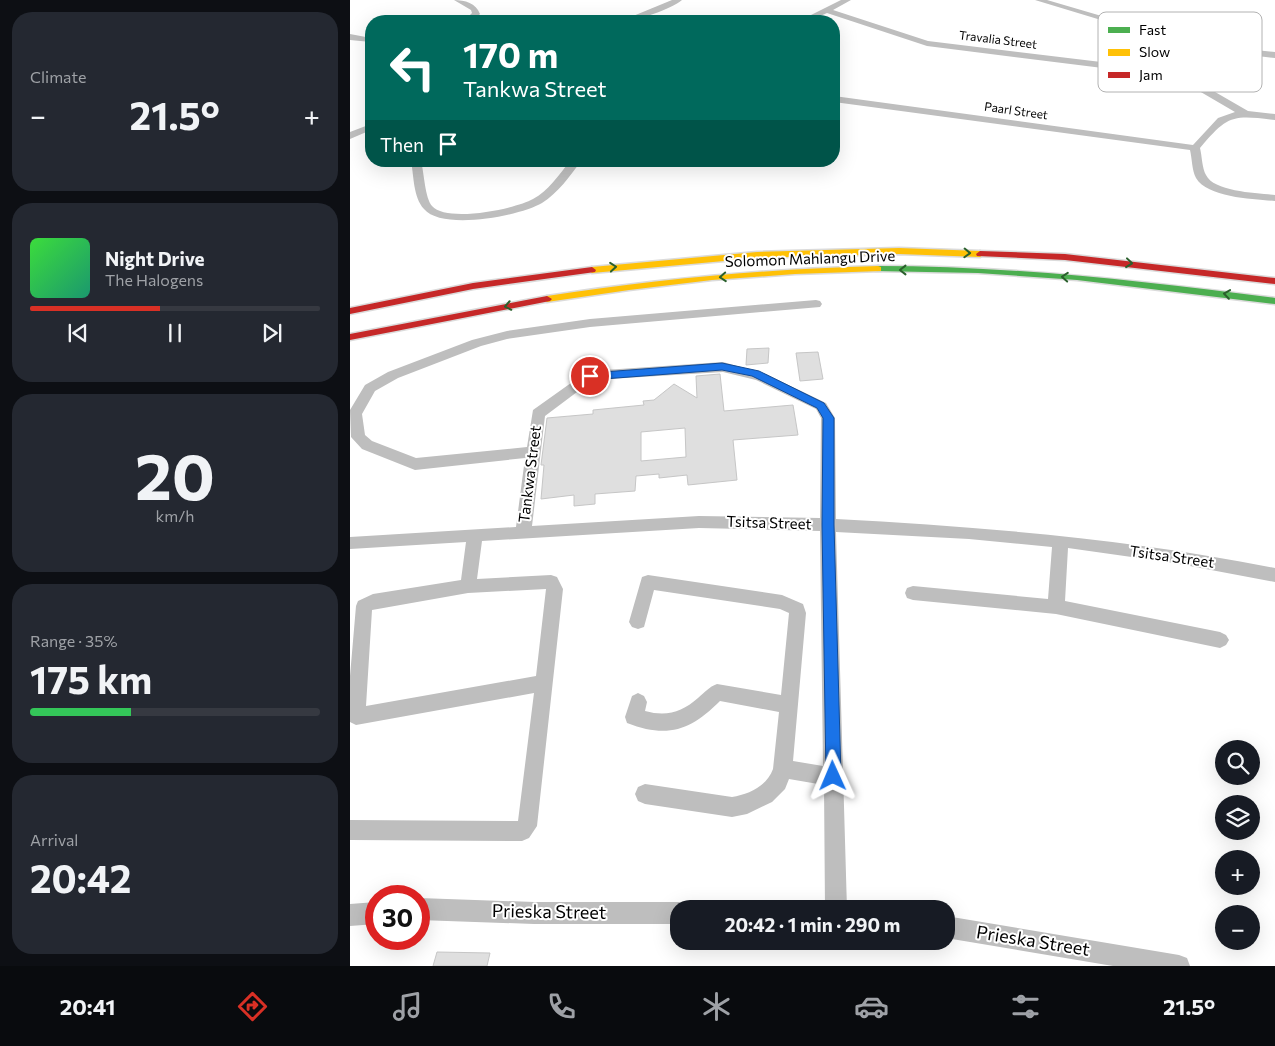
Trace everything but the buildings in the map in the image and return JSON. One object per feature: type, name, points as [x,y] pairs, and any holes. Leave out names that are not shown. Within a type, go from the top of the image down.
[{"type":"main road","name":"Solomon Mahlangu Drive","points":[[350,311],[473,286],[564,272],[757,255],[899,251],[1065,257],[1275,281]]},
{"type":"main road","name":"Solomon Mahlangu Drive","points":[[350,337],[572,293],[665,281],[797,272],[972,270],[1154,284],[1275,301]]},
{"type":"main road","points":[[359,298],[473,286]]},
{"type":"street","points":[[458,0],[474,9],[475,15]]},
{"type":"street","points":[[638,15],[658,4],[673,0]]},
{"type":"street","points":[[658,4],[678,0]]},
{"type":"street","points":[[816,15],[847,0]]},
{"type":"street","points":[[1040,0],[1098,17]]},
{"type":"street","name":"Travalia Street","points":[[826,10],[912,39],[937,45],[1098,65]]},
{"type":"street","points":[[350,37],[365,39]]},
{"type":"street","points":[[1262,54],[1275,55]]},
{"type":"street","points":[[1208,92],[1244,113]]},
{"type":"street","name":"Paarl Street","points":[[840,101],[1195,148]]},
{"type":"street","points":[[1275,117],[1244,113],[1224,117],[1195,148],[1200,177],[1204,181],[1216,188],[1275,198]]},
{"type":"street","points":[[350,136],[365,130]]},
{"type":"street","points":[[417,167],[425,203],[429,209],[442,215],[468,216],[506,212],[537,202],[548,193],[571,167]]},
{"type":"street","points":[[532,452],[415,464],[367,445],[358,437],[355,414],[363,397],[378,382],[477,344],[507,335],[590,323],[816,304]]},
{"type":"street","name":"Tankwa Street","points":[[523,533],[538,414],[590,376],[722,367],[739,369],[756,374],[821,406],[826,411],[828,418],[828,525],[836,900]]},
{"type":"street","name":"Tsitsa Street","points":[[350,543],[740,521],[965,531],[1212,562],[1275,576]]},
{"type":"street","points":[[468,586],[474,536]]},
{"type":"street","points":[[1056,608],[1060,542]]},
{"type":"street","points":[[350,830],[522,831],[527,826],[556,589],[551,582],[468,586],[373,601],[364,606],[356,716],[544,683]]},
{"type":"street","points":[[638,622],[648,582],[782,602],[797,609],[798,613],[783,769],[778,782],[765,795],[747,804],[732,807],[645,794]]},
{"type":"street","points":[[913,593],[1056,608],[1220,640]]},
{"type":"street","points":[[638,702],[634,717],[648,722],[672,724],[699,711],[718,692],[790,704]]},
{"type":"street","points":[[783,769],[833,776]]},
{"type":"street","name":"Prieska Street","points":[[430,909],[670,913]]},
{"type":"street","points":[[350,915],[365,914]]},
{"type":"street","name":"Prieska Street","points":[[955,929],[1179,966]]},
{"type":"traffic: fast","points":[[878,269],[978,271],[1077,278],[1126,282],[1275,301]]},
{"type":"traffic: slow","points":[[592,270],[757,255],[899,251],[980,254]]},
{"type":"traffic: slow","points":[[547,299],[670,282],[753,274],[878,269]]},
{"type":"traffic: jam","points":[[980,254],[1065,257],[1275,281]]},
{"type":"traffic: jam","points":[[350,311],[473,286],[592,270]]},
{"type":"traffic: jam","points":[[350,337],[547,299]]},
{"type":"route","points":[[590,376],[722,367],[739,369],[756,374],[821,406],[826,411],[828,418],[833,776]]}]
